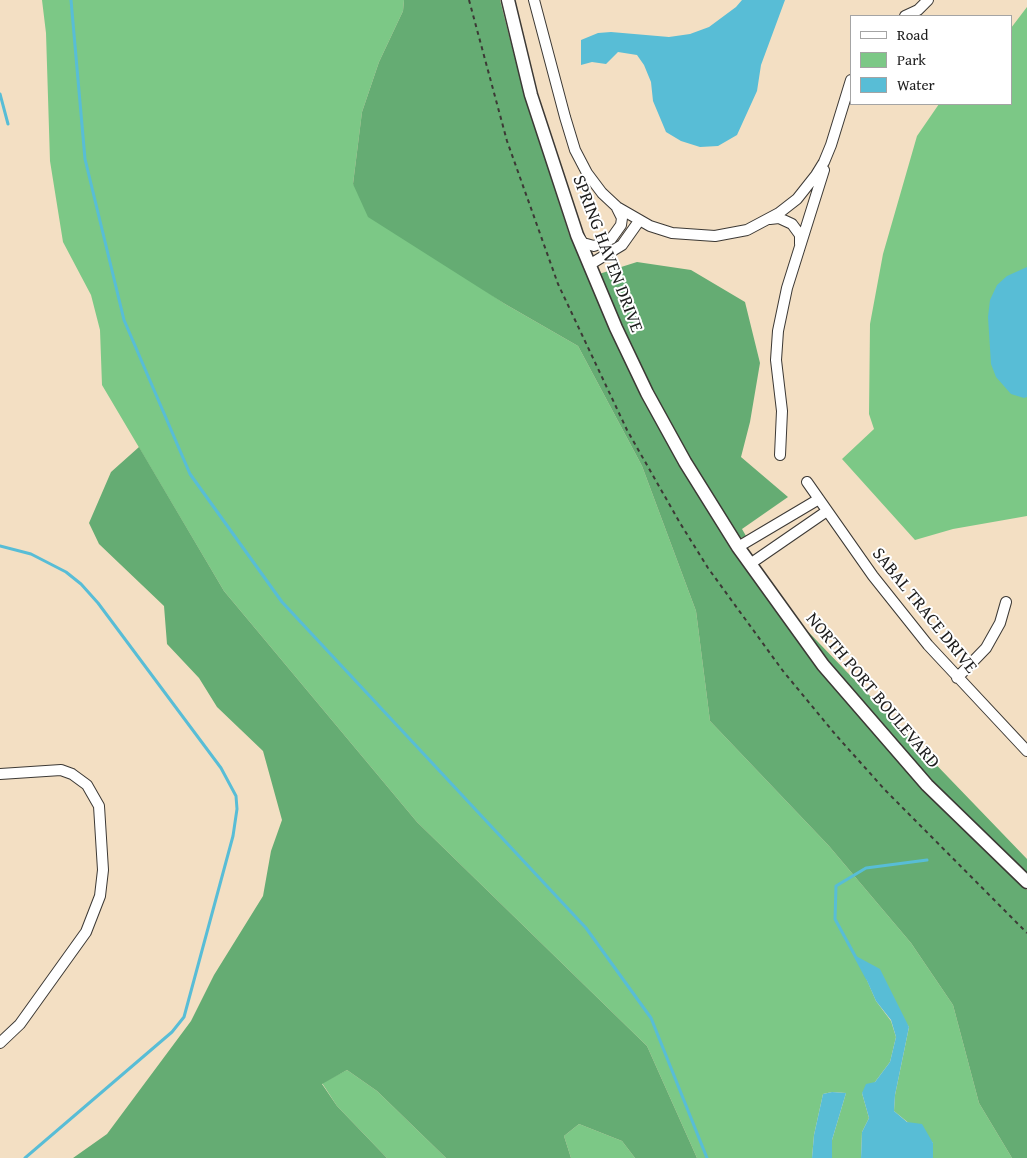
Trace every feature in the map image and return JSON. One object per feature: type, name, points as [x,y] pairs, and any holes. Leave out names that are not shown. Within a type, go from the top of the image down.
[{"type":"street","name":"SPRING HAVEN DRIVE","points":[[508,0],[531,95],[577,236],[616,328],[647,393],[710,506]]},
{"type":"street","points":[[534,0],[553,77],[575,150],[595,184],[617,207],[639,221],[672,234],[699,237],[730,234],[747,230],[769,219],[796,199],[807,188],[816,175],[831,145]]},
{"type":"street","points":[[908,15],[918,10],[928,0]]},
{"type":"street","points":[[780,455],[782,427],[776,375],[776,344],[783,302],[850,83]]},
{"type":"street","points":[[577,236],[588,246],[601,244],[611,239],[621,225],[622,218],[617,207]]},
{"type":"street","points":[[769,219],[779,218],[792,224],[800,235],[800,246]]},
{"type":"street","points":[[589,265],[622,245],[639,221]]},
{"type":"street","name":"SABAL TRACE DRIVE","points":[[807,482],[877,581],[957,678],[1027,751]]},
{"type":"street","points":[[738,547],[819,499]]},
{"type":"street","name":"NORTH PORT BOULEVARD","points":[[710,506],[794,628],[856,705],[928,785],[1027,882]]},
{"type":"street","points":[[750,564],[827,511]]},
{"type":"street","points":[[788,516],[798,530]]},
{"type":"street","points":[[957,678],[986,648],[997,630],[1006,602]]},
{"type":"street","points":[[0,774],[61,770],[72,774],[87,785],[99,806],[103,876],[97,908],[86,932],[20,1024],[0,1043]]},
{"type":"green space","points":[[42,0],[404,0],[403,11],[379,62],[362,112],[353,184],[458,272],[505,304],[578,346],[642,466],[696,611],[710,721],[829,846],[911,943],[953,1005],[979,1103],[1012,1158],[933,1158],[933,1143],[894,1111],[895,1095],[909,1027],[857,957],[876,1001],[891,1021],[896,1037],[890,1062],[875,1082],[862,1093],[869,1118],[862,1132],[861,1158],[832,1158],[832,1140],[846,1093],[832,1092],[823,1094],[814,1135],[812,1158],[697,1158],[647,1046],[417,822],[224,591],[102,385],[100,330],[91,295],[63,242],[50,161],[46,33]]},
{"type":"green space","points":[[404,0],[500,0],[523,90],[569,234],[680,464],[709,513],[790,631],[851,708],[924,789],[1027,890],[1027,1158],[1012,1158],[979,1103],[953,1005],[911,943],[829,846],[710,721],[696,611],[642,466],[578,346],[505,304],[368,217],[353,184],[362,112],[379,62],[403,11]]},
{"type":"green space","points":[[1027,7],[1027,516],[953,529],[915,540],[842,459],[874,429],[869,414],[870,324],[883,254],[917,136],[938,105],[1012,105],[1012,27]]},
{"type":"green space","points":[[637,262],[691,270],[745,302],[760,363],[750,422],[741,457],[788,497],[742,529],[746,536],[739,539],[690,459],[652,391],[599,274]]},
{"type":"green space","points":[[139,447],[224,591],[417,822],[647,1046],[697,1158],[635,1158],[622,1141],[579,1124],[564,1136],[571,1158],[446,1158],[377,1091],[347,1070],[322,1084],[337,1106],[387,1158],[73,1158],[107,1134],[191,1021],[214,975],[263,896],[271,851],[282,820],[263,751],[217,707],[199,678],[167,644],[164,606],[99,544],[89,523],[111,472]]},
{"type":"green space","points":[[792,615],[1027,859],[1027,874],[931,781],[827,661]]},
{"type":"green space","points":[[347,1070],[377,1091],[446,1158],[387,1158],[337,1106],[322,1083]]},
{"type":"green space","points":[[579,1124],[622,1141],[635,1158],[571,1158],[564,1136]]},
{"type":"water","points":[[742,0],[785,0],[761,65],[757,91],[737,135],[718,146],[700,147],[681,141],[666,132],[653,101],[651,82],[644,65],[637,55],[618,52],[606,64],[592,62],[581,65],[581,40],[598,33],[611,32],[669,37],[690,34],[709,27],[736,7]]},
{"type":"water","points":[[1027,267],[1027,397],[1024,398],[1011,394],[996,377],[991,364],[988,317],[990,300],[997,285],[1007,276]]},
{"type":"water","points":[[856,956],[880,969],[909,1027],[895,1095],[894,1111],[907,1122],[922,1124],[933,1143],[933,1158],[861,1158],[862,1132],[869,1118],[862,1093],[866,1084],[875,1082],[890,1062],[896,1037],[891,1020],[876,1001]]},
{"type":"water","points":[[832,1092],[846,1093],[832,1140],[832,1158],[812,1158],[814,1135],[823,1094]]},
{"type":"waterway","points":[[71,0],[85,159],[124,320],[190,474],[282,602],[586,928],[651,1018],[707,1158]]},
{"type":"waterway","points":[[0,94],[8,124]]},
{"type":"waterway","points":[[0,546],[31,554],[66,572],[81,584],[98,603],[221,768],[236,796],[237,809],[233,836],[184,1017],[172,1032],[25,1158]]},
{"type":"waterway","points":[[867,978],[835,919],[836,886],[866,868],[927,860]]}]
